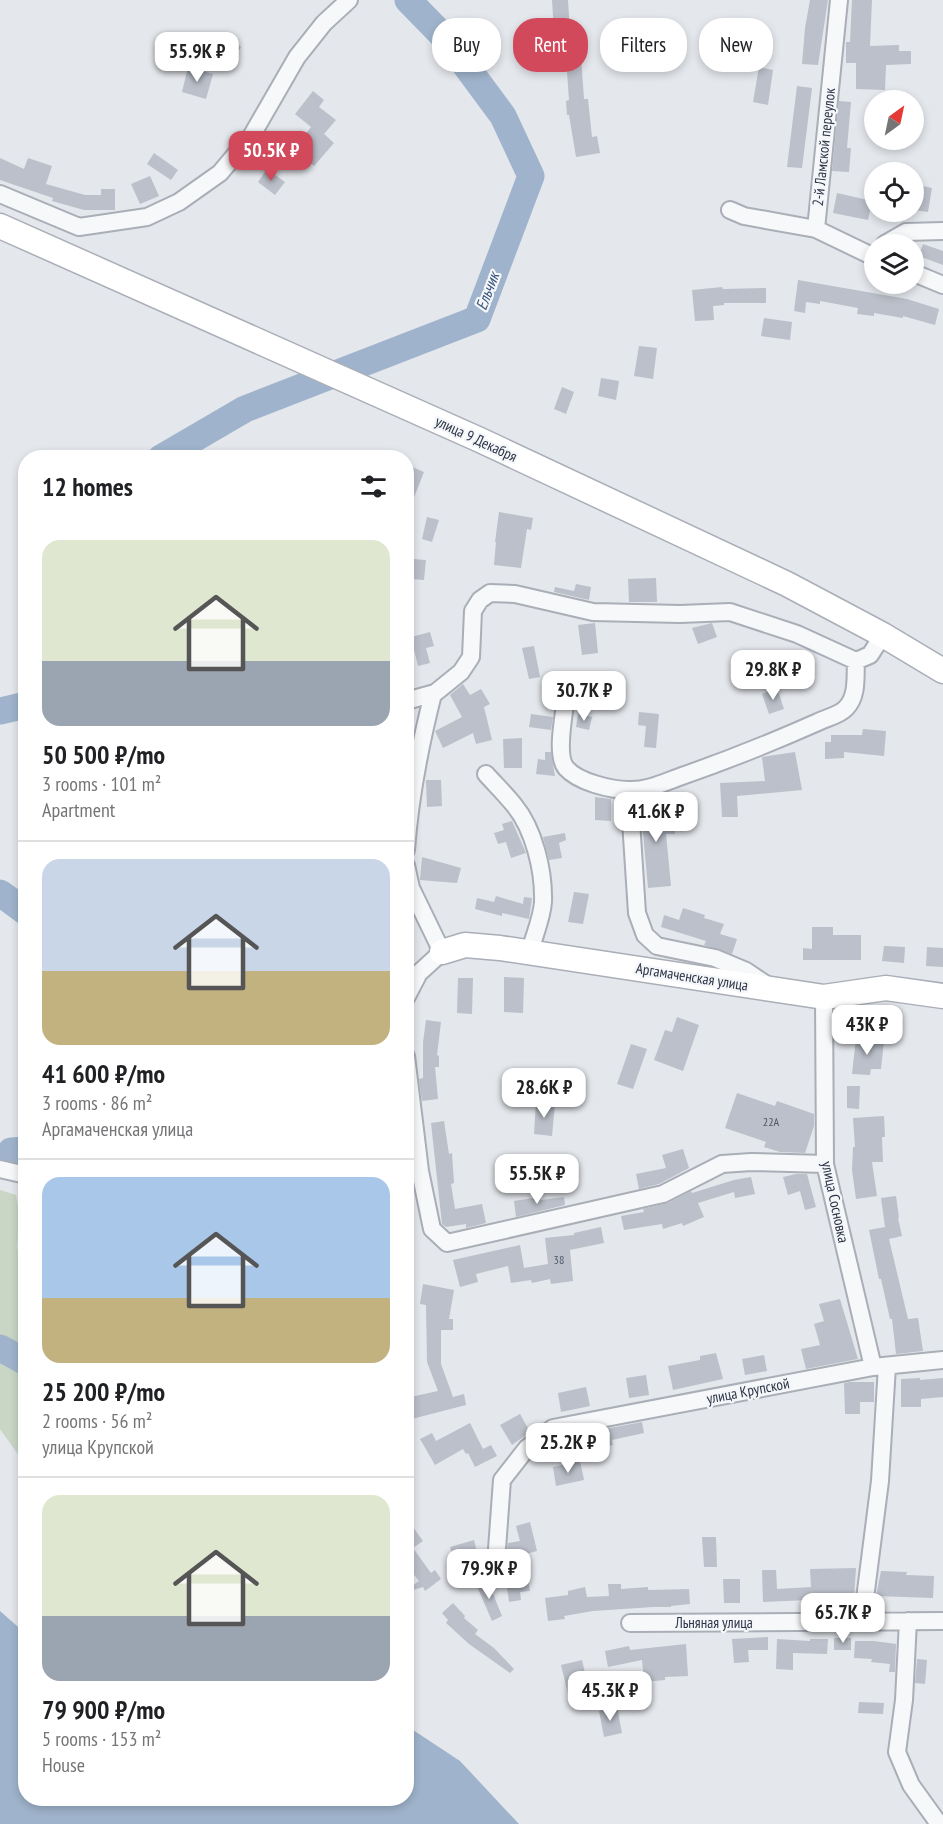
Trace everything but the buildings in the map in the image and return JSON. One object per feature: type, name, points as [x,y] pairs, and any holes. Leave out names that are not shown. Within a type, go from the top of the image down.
[{"type":"main road","name":"улица 9 Декабря","points":[[0,226],[480,440],[787,584],[883,635],[943,671]]},
{"type":"main road","name":"Аргамаченская улица","points":[[442,952],[465,945],[530,951],[824,997],[886,988],[943,996]]},
{"type":"street","points":[[0,194],[79,227],[147,217],[179,202],[220,172],[252,135],[297,57],[324,23],[349,0]]},
{"type":"street","name":"2-й Ламской переулок","points":[[816,229],[838,0]]},
{"type":"street","points":[[730,210],[744,216],[816,229],[864,250]]},
{"type":"street","points":[[902,234],[943,231]]},
{"type":"street","points":[[924,277],[943,285]]},
{"type":"street","points":[[414,699],[433,694],[461,672],[471,657],[473,611],[480,600],[489,593],[515,594],[593,612],[680,614],[730,612],[797,634],[856,660],[870,654],[883,635]]},
{"type":"street","points":[[565,705],[561,742],[564,765],[577,777],[596,784],[629,790],[651,787],[700,770],[845,710],[852,699],[855,687],[856,660]]},
{"type":"street","points":[[414,778],[418,750],[433,694]]},
{"type":"street","points":[[486,774],[515,806],[535,849],[541,875],[543,903],[530,951]]},
{"type":"street","points":[[629,790],[637,913],[645,935],[657,946],[715,958],[747,971],[773,989]]},
{"type":"street","points":[[414,894],[442,952],[419,973],[414,983]]},
{"type":"street","name":"улица Сосновка","points":[[824,997],[825,1164],[880,1367],[880,1481],[862,1622]]},
{"type":"street","points":[[414,1122],[420,1171],[432,1229],[447,1243],[663,1194],[722,1164],[752,1162],[825,1164]]},
{"type":"street","name":"улица Крупской","points":[[497,1549],[502,1480],[527,1448],[554,1428],[880,1367],[943,1360]]},
{"type":"street","points":[[908,1621],[904,1700],[897,1752],[911,1785],[939,1824]]},
{"type":"street","name":"Льняная улица","points":[[630,1623],[943,1621]]},
{"type":"green space","points":[[0,1190],[16,1195],[18,1206],[18,1454],[0,1429]]},
{"type":"water","points":[[0,1611],[18,1627],[18,1806],[414,1806],[414,1731],[460,1761],[519,1824],[0,1824]]},
{"type":"waterway","name":"Ельчик","points":[[175,450],[245,409],[477,319],[531,176],[503,116],[446,39],[408,0]]},
{"type":"waterway","name":"Ельчик","points":[[0,711],[18,707]]},
{"type":"waterway","name":"Ельчик","points":[[0,893],[18,906]]},
{"type":"waterway","name":"Ельчик","points":[[0,1163],[11,1151],[18,1151]]},
{"type":"waterway","name":"Ельчик","points":[[0,1348],[18,1358]]}]
